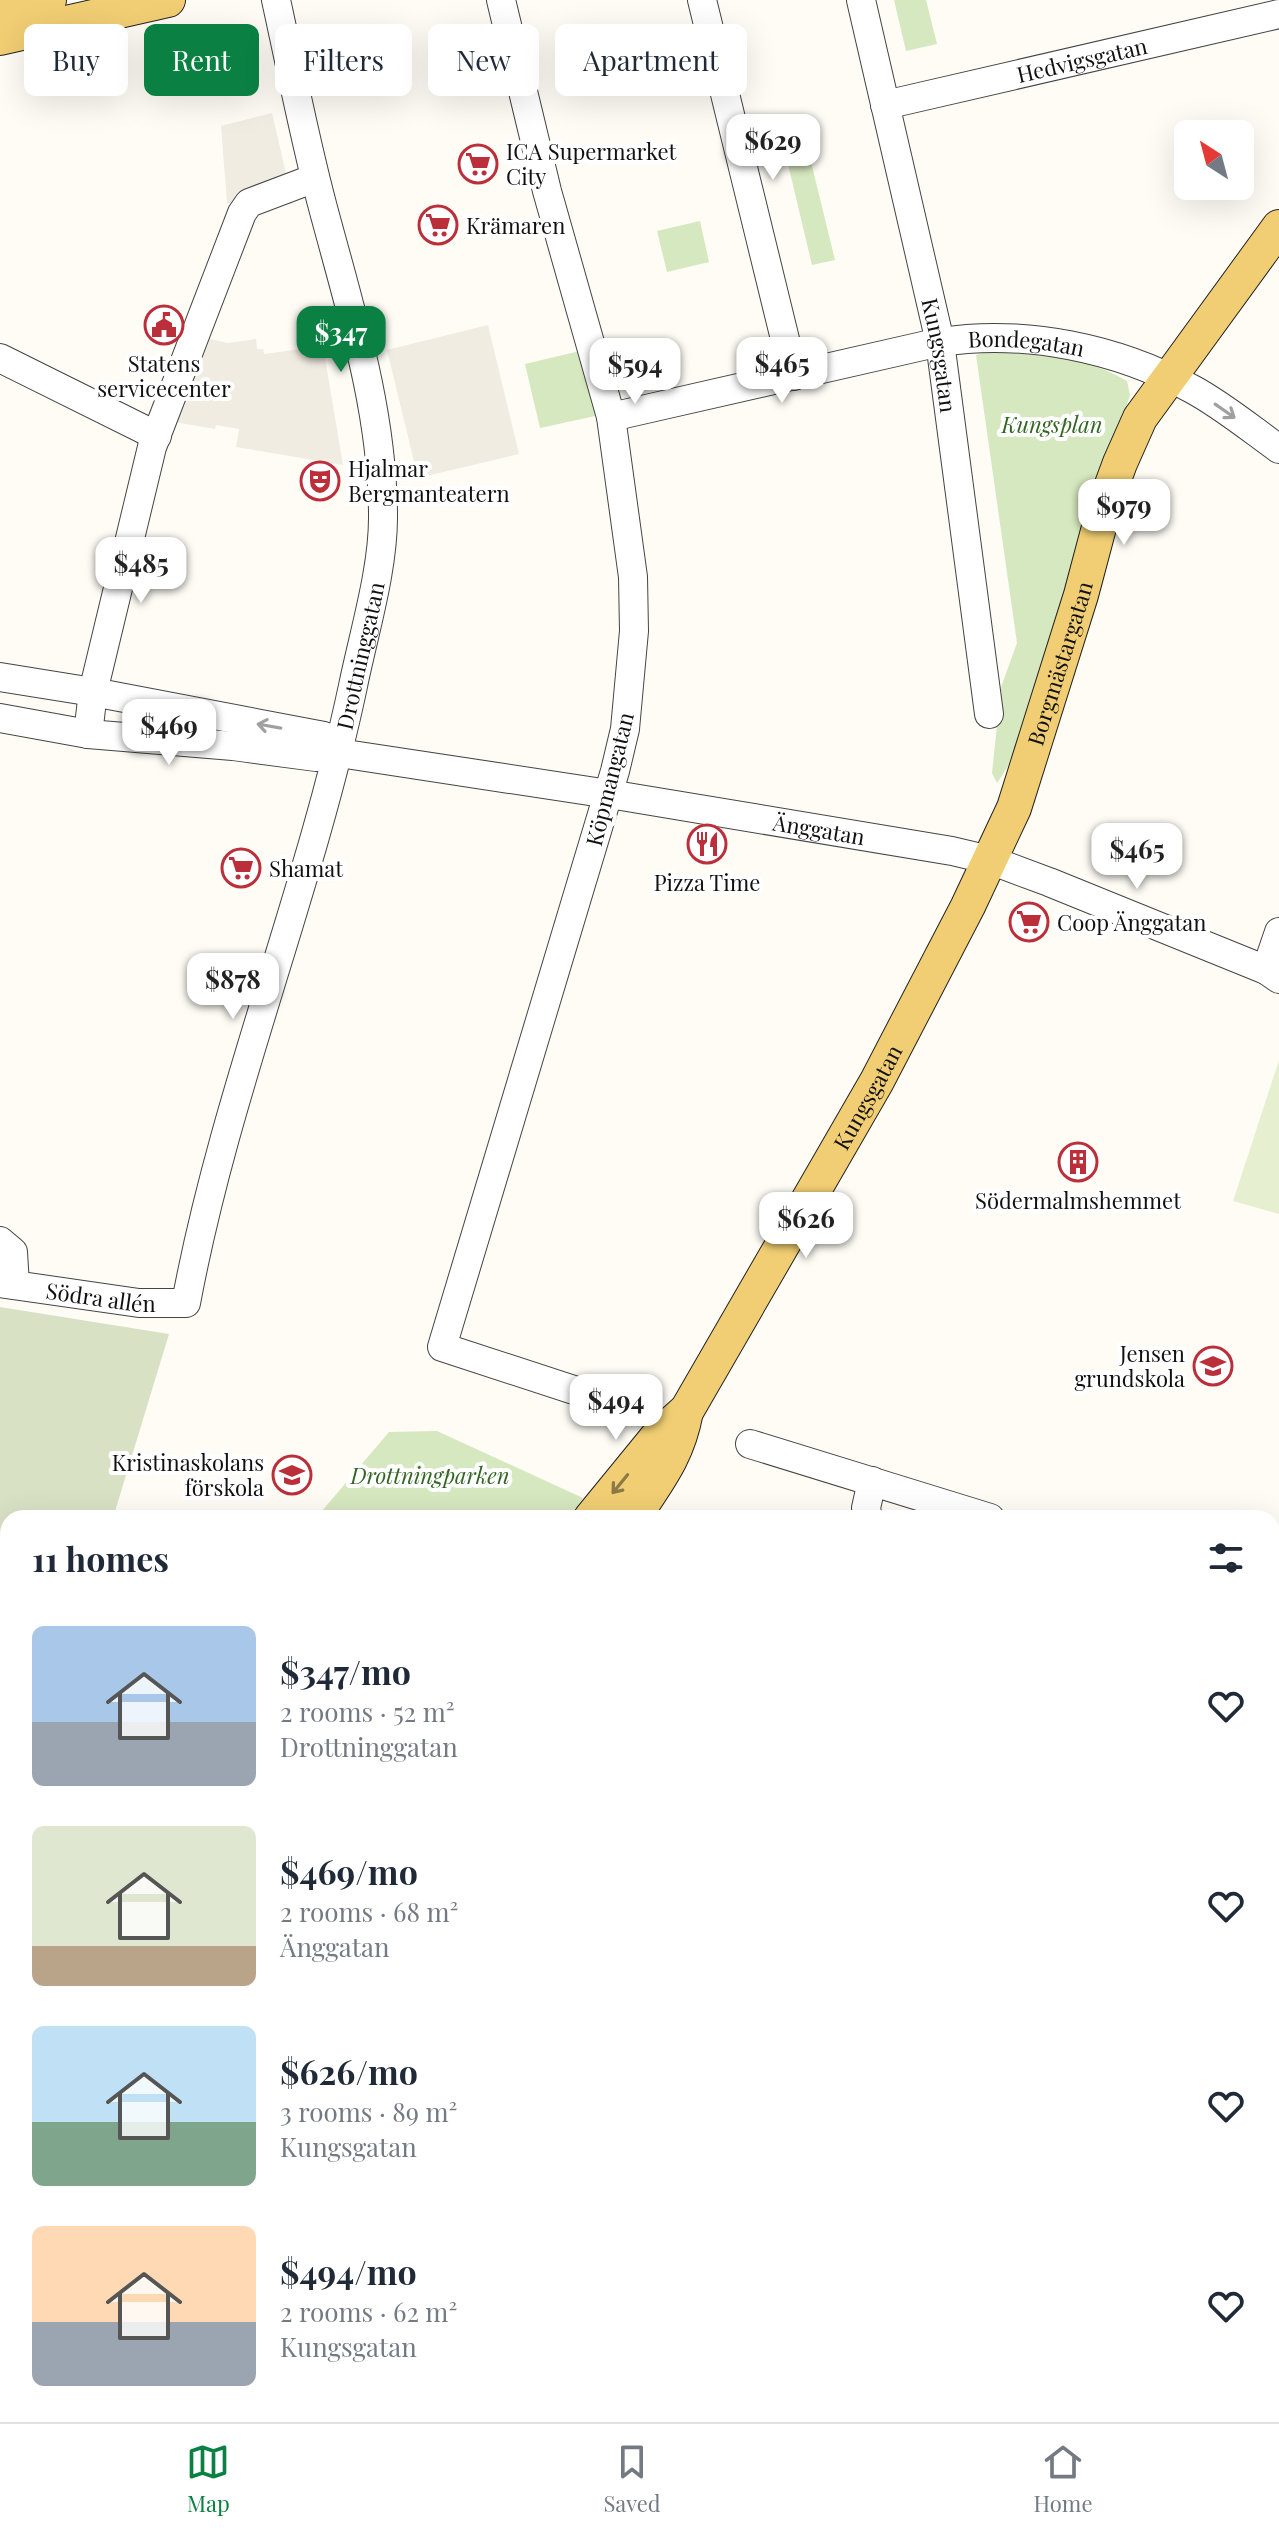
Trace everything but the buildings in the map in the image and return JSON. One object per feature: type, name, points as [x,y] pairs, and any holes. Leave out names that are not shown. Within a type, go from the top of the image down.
[{"type":"main road","points":[[0,11],[49,0]]},
{"type":"main road","points":[[0,38],[168,0]]},
{"type":"main road","name":"Borgmästargatan","points":[[990,860],[1014,808],[1120,463],[1140,418],[1279,227]]},
{"type":"main road","name":"Kungsgatan","points":[[598,1510],[658,1436],[687,1410],[877,1081],[990,860]]},
{"type":"main road","name":"Kungsgatan","points":[[638,1510],[672,1460],[681,1439],[687,1410]]},
{"type":"street","name":"Drottninggatan","points":[[186,1303],[205,1213],[339,753],[378,558],[383,518],[383,487],[367,373],[315,178],[276,0]]},
{"type":"street","name":"Köpmangatan","points":[[501,0],[547,191],[611,417],[633,577],[634,631],[625,729],[609,794],[442,1347],[638,1411]]},
{"type":"street","points":[[702,0],[794,376]]},
{"type":"street","name":"Kungsgatan","points":[[861,0],[940,342],[989,714]]},
{"type":"street","name":"Hedvigsgatan","points":[[885,105],[1279,14]]},
{"type":"street","points":[[88,734],[93,692],[137,506],[157,436],[242,213],[249,203],[315,178]]},
{"type":"street","name":"Bondegatan","points":[[611,417],[940,342],[975,337],[1069,345],[1116,357],[1193,389],[1279,449]]},
{"type":"street","points":[[0,358],[157,436]]},
{"type":"street","name":"Änggatan","points":[[0,677],[324,736],[339,753]]},
{"type":"street","name":"Änggatan","points":[[0,718],[88,734],[233,746],[316,757],[339,753],[609,794],[990,860],[1272,974]]},
{"type":"street","points":[[1272,974],[1279,932]]},
{"type":"street","name":"Södra allén","points":[[0,1241],[13,1252],[7,1284],[139,1303],[186,1303]]},
{"type":"street","points":[[750,1444],[964,1510]]},
{"type":"street","points":[[866,1510],[872,1481]]},
{"type":"green space","points":[[894,0],[926,0],[937,44],[906,51]]},
{"type":"green space","points":[[810,158],[835,260],[812,265],[788,164]]},
{"type":"green space","points":[[700,221],[709,262],[667,272],[657,231]]},
{"type":"green space","points":[[584,350],[600,415],[540,428],[525,364]]},
{"type":"green space","name":"Kungsplan","points":[[984,352],[1058,358],[1094,366],[1127,381],[1130,395],[1030,712],[1007,768],[997,783],[992,773],[1001,687],[1017,643],[976,355]]},
{"type":"green space","points":[[1279,1060],[1279,1214],[1233,1201]]},
{"type":"green space","points":[[0,1307],[169,1334],[115,1510],[0,1510]]},
{"type":"green space","name":"Drottningparken","points":[[437,1431],[583,1498],[575,1510],[323,1510],[389,1432]]},
{"type":"shaded area","points":[[272,113],[293,204],[227,203],[221,126]]},
{"type":"shaded area","points":[[488,325],[519,454],[418,478],[387,350]]},
{"type":"shaded area","points":[[210,339],[228,343],[256,339],[257,349],[263,349],[264,354],[323,346],[343,465],[236,447],[239,429],[216,425],[215,429],[175,422]]},
{"type":"place","name":"ICA Supermarket City","points":[[478,164]]},
{"type":"place","name":"Krämaren","points":[[438,225]]},
{"type":"place","name":"Statens servicecenter","points":[[164,325]]},
{"type":"place","name":"Hjalmar Bergmanteatern","points":[[320,481]]},
{"type":"place","name":"Pizza Time","points":[[707,844]]},
{"type":"place","name":"Shamat","points":[[241,868]]},
{"type":"place","name":"Coop Änggatan","points":[[1029,922]]},
{"type":"place","name":"Södermalmshemmet","points":[[1078,1162]]},
{"type":"place","name":"Jensen grundskola","points":[[1213,1366]]},
{"type":"place","name":"Kristinaskolans förskola","points":[[292,1475]]}]
